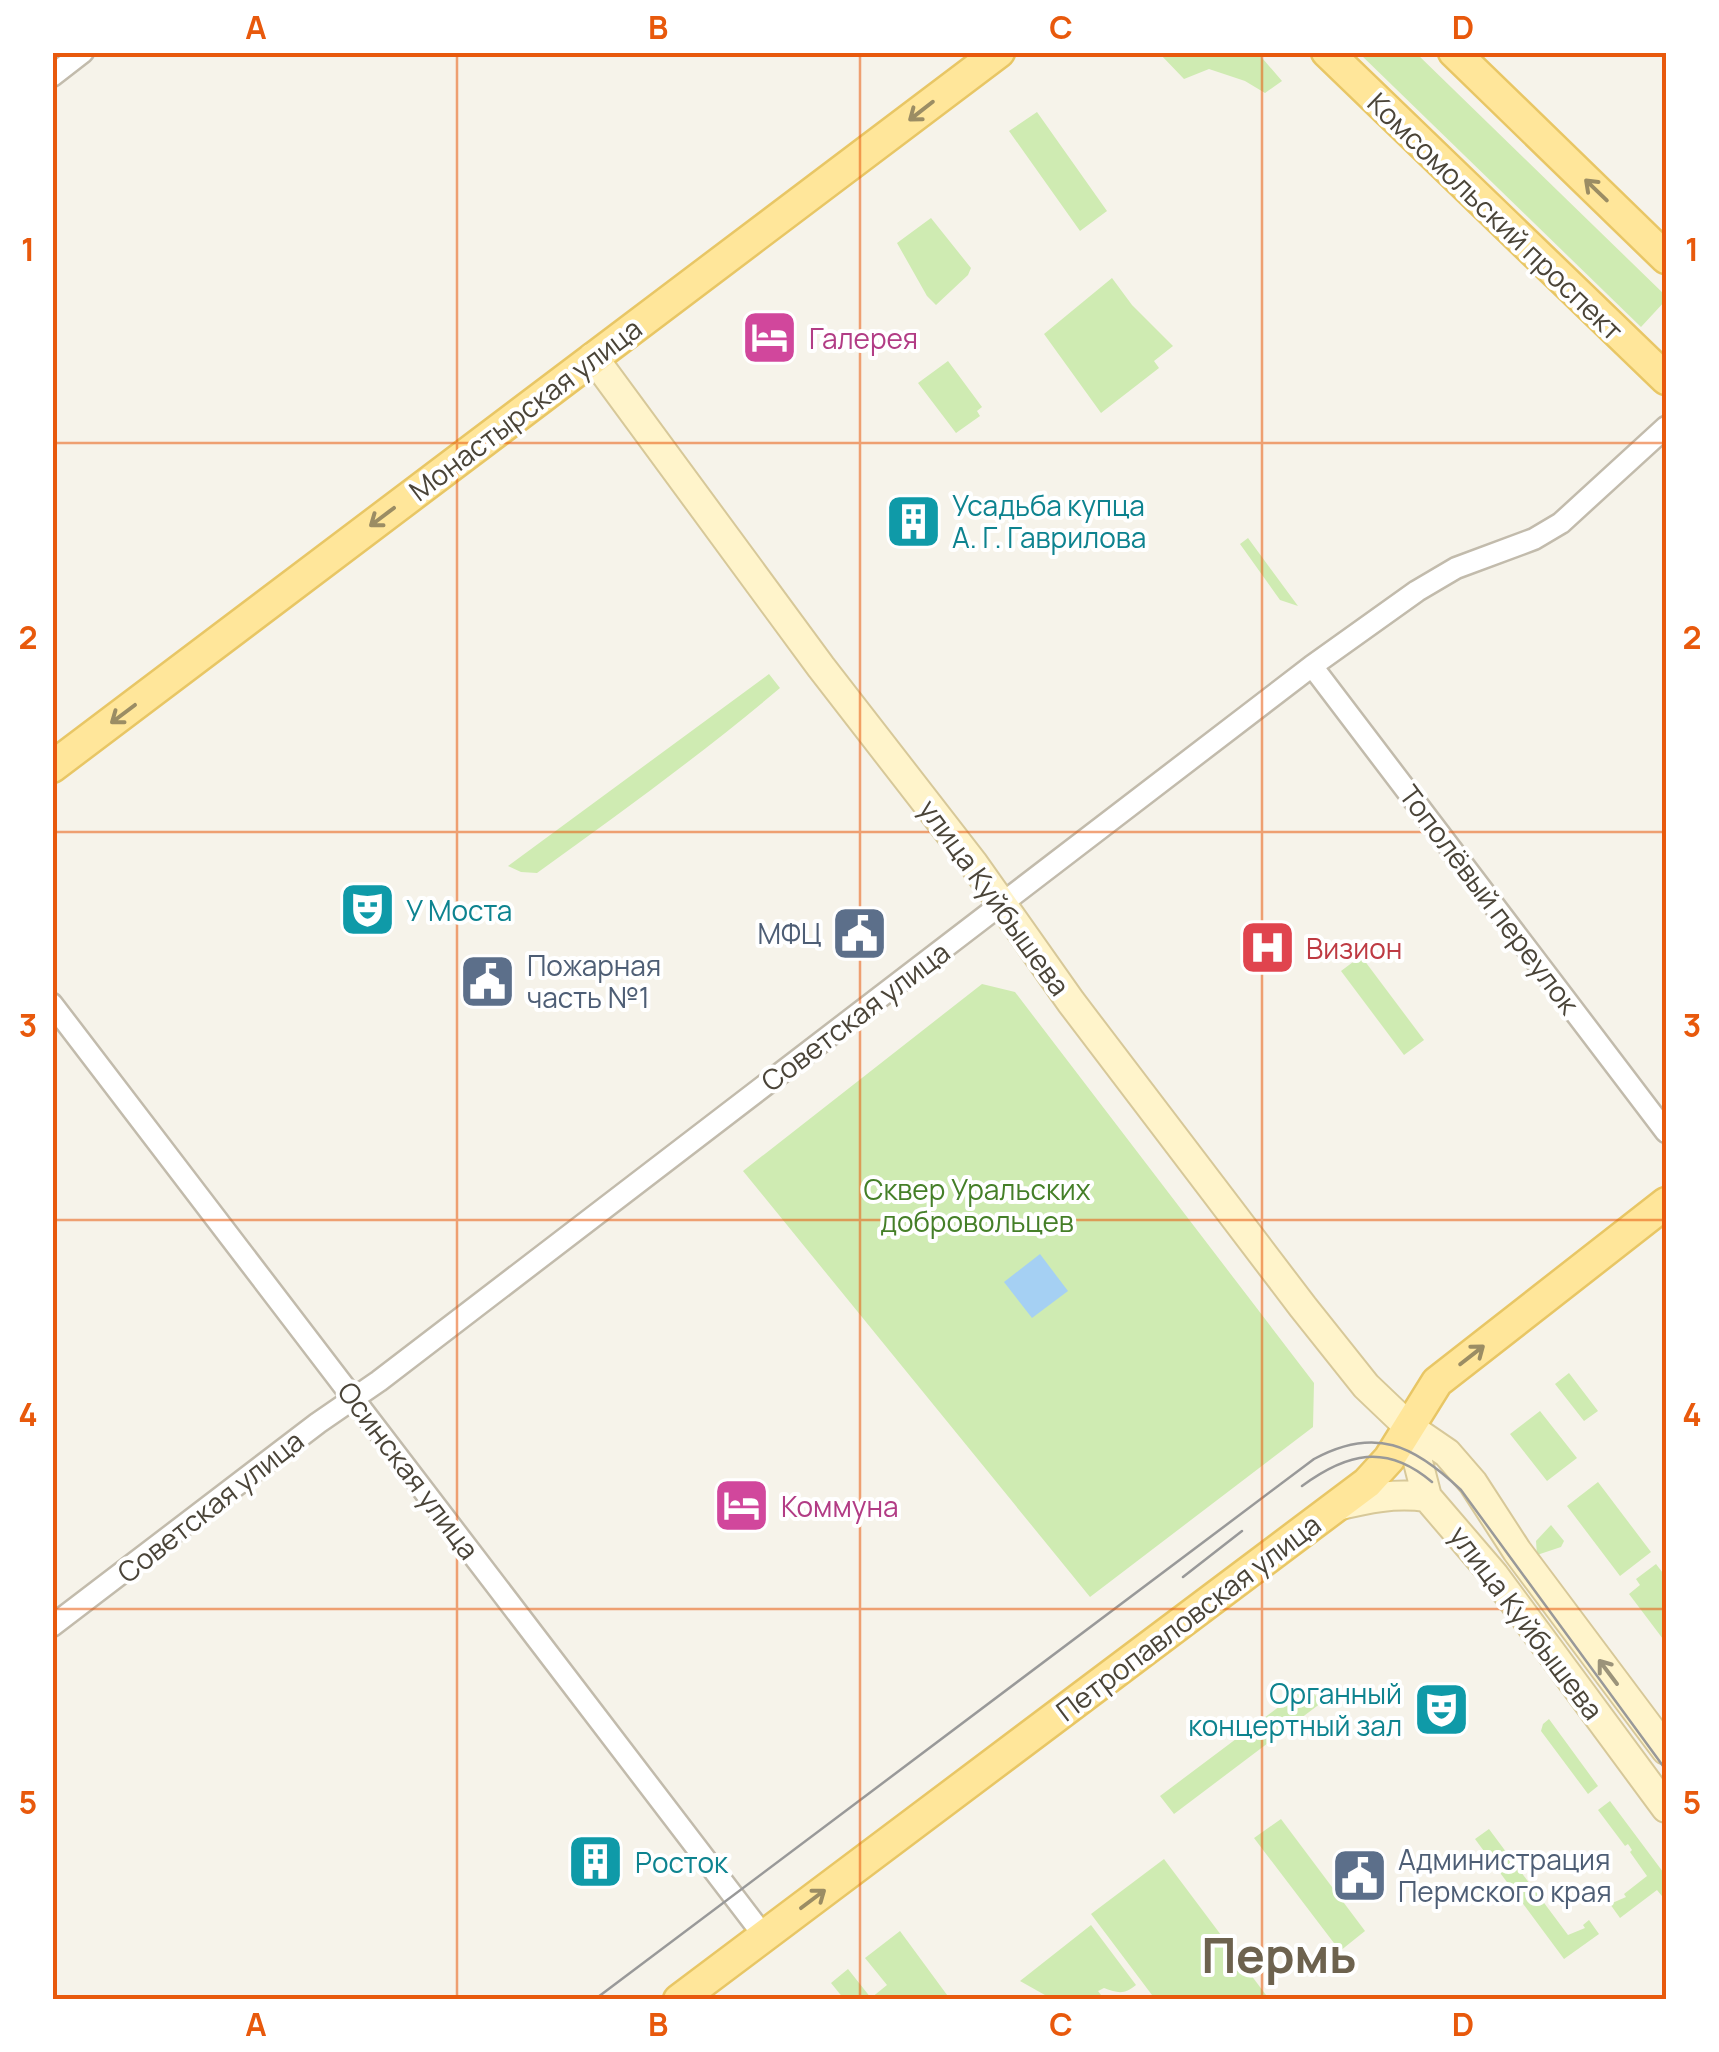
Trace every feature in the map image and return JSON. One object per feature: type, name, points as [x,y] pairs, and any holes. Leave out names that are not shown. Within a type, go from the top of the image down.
[{"type":"main road","name":"Монастырская улица","points":[[52,767],[999,52]]},
{"type":"main road","name":"Комсомольский проспект","points":[[1327,52],[1666,379]]},
{"type":"main road","points":[[1454,52],[1666,258]]},
{"type":"main road","name":"Петропавловская улица","points":[[679,2000],[1367,1483],[1389,1459],[1438,1382],[1666,1203]]},
{"type":"street","points":[[52,76],[83,52]]},
{"type":"street","name":"улица Куйбышева","points":[[593,357],[1071,1002],[1314,1321],[1366,1386],[1409,1427],[1446,1453],[1472,1482],[1517,1550],[1666,1750]]},
{"type":"street","name":"Советская улица","points":[[52,1626],[1312,666],[1456,568],[1534,539],[1562,523],[1666,427]]},
{"type":"street","name":"Тополёвый переулок","points":[[1312,666],[1666,1132]]},
{"type":"street","name":"Осинская улица","points":[[52,1004],[764,1936]]},
{"type":"street","name":"улица Куйбышева","points":[[1409,1427],[1426,1497],[1494,1575],[1666,1808]]},
{"type":"street","points":[[1336,1506],[1376,1496],[1426,1497]]},
{"type":"green space","points":[[1257,52],[1282,81],[1265,93],[1245,81],[1209,69],[1184,79],[1160,54]]},
{"type":"green space","points":[[1359,53],[1416,53],[1666,300],[1641,327]]},
{"type":"green space","points":[[1037,112],[1107,211],[1080,231],[1009,131]]},
{"type":"green space","points":[[931,218],[971,268],[936,305],[897,243]]},
{"type":"green space","points":[[1112,278],[1132,305],[1173,346],[1154,361],[1159,368],[1101,413],[1044,334]]},
{"type":"green space","points":[[948,361],[982,407],[977,411],[980,416],[956,433],[918,383]]},
{"type":"green space","points":[[1248,538],[1298,606],[1280,600],[1240,544]]},
{"type":"green space","points":[[769,674],[780,688],[630,806],[537,873],[508,866]]},
{"type":"green space","points":[[1361,956],[1424,1040],[1404,1055],[1341,971]]},
{"type":"green space","name":"Сквер Уральских добровольцев","points":[[982,984],[1015,992],[1314,1383],[1313,1427],[1090,1597],[743,1171]]},
{"type":"green space","points":[[1569,1373],[1598,1411],[1584,1421],[1555,1384]]},
{"type":"green space","points":[[1540,1411],[1577,1458],[1547,1481],[1510,1434]]},
{"type":"green space","points":[[1598,1482],[1651,1552],[1620,1576],[1567,1506]]},
{"type":"green space","points":[[1551,1525],[1564,1541],[1561,1547],[1537,1555],[1536,1541]]},
{"type":"green space","points":[[1656,1564],[1666,1577],[1666,1643],[1629,1594],[1640,1585],[1636,1579]]},
{"type":"green space","points":[[1308,1685],[1321,1703],[1174,1814],[1160,1796]]},
{"type":"green space","points":[[1549,1719],[1598,1786],[1588,1794],[1541,1731]]},
{"type":"green space","points":[[1610,1801],[1666,1876],[1666,1901],[1657,1890],[1620,1918],[1610,1904],[1626,1897],[1624,1894],[1647,1876],[1628,1844],[1625,1846],[1598,1810]]},
{"type":"green space","points":[[1281,1819],[1365,1931],[1340,1951],[1254,1838]]},
{"type":"green space","points":[[1489,1829],[1568,1935],[1585,1928],[1583,1925],[1589,1920],[1599,1934],[1564,1959],[1475,1839]]},
{"type":"green space","points":[[1164,1859],[1269,1999],[1155,1999],[1091,1914]]},
{"type":"green space","points":[[1091,1925],[1136,1985],[1121,1992],[1104,1988],[1098,1991],[1104,1999],[1052,1999],[1020,1981]]},
{"type":"green space","points":[[900,1931],[950,1999],[844,1999],[831,1983],[848,1969],[871,1998],[887,1985],[865,1958]]},
{"type":"water","points":[[1040,1254],[1068,1291],[1032,1318],[1004,1282]]},
{"type":"tram line","points":[[594,2000],[1314,1459],[1356,1444],[1375,1442],[1410,1452],[1461,1490],[1666,1770]]},
{"type":"tram line","points":[[1302,1486],[1335,1466],[1367,1457],[1399,1462],[1432,1482]]},
{"type":"tram line","points":[[1183,1577],[1242,1531]]},
{"type":"place","name":"Галерея","points":[[770,338]]},
{"type":"place","name":"Усадьба купца А. Г. Гаврилова","points":[[913,521]]},
{"type":"place","name":"У Моста","points":[[367,910]]},
{"type":"place","name":"МФЦ","points":[[860,933]]},
{"type":"place","name":"Визион","points":[[1267,948]]},
{"type":"place","name":"Пожарная часть №1","points":[[488,981]]},
{"type":"place","name":"Коммуна","points":[[742,1506]]},
{"type":"place","name":"Органный концертный зал","points":[[1441,1709]]},
{"type":"place","name":"Росток","points":[[596,1862]]},
{"type":"place","name":"Администрация Пермского края","points":[[1359,1875]]},
{"type":"district","name":"Пермь","points":[[1279,1954]]}]
